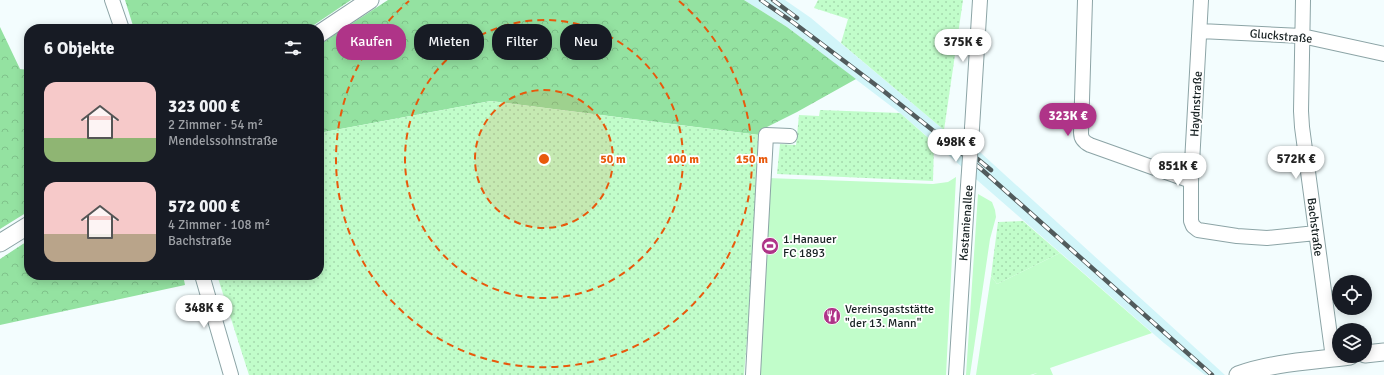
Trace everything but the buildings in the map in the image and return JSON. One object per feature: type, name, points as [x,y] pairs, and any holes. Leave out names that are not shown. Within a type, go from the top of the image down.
[{"type":"main road","points":[[324,31],[370,0]]},
{"type":"main road","points":[[0,243],[24,228]]},
{"type":"main road","points":[[1372,353],[1384,352]]},
{"type":"main road","points":[[1238,375],[1253,370],[1290,363],[1332,358]]},
{"type":"street","points":[[112,0],[120,24]]},
{"type":"street","name":"Kastanienallee","points":[[956,375],[980,0]]},
{"type":"street","points":[[1085,0],[1082,139],[1090,145],[1191,182]]},
{"type":"street","name":"Haydnstraße","points":[[1202,0],[1191,182],[1191,221],[1193,226],[1198,230],[1237,236],[1267,238],[1316,233]]},
{"type":"street","name":"Bachstraße","points":[[1303,0],[1302,127],[1332,351]]},
{"type":"street","name":"Gluckstraße","points":[[1200,30],[1302,36],[1384,54]]},
{"type":"street","points":[[753,375],[766,135],[790,136]]},
{"type":"street","points":[[203,280],[231,375]]},
{"type":"shaded area","points":[[744,0],[785,0],[811,18],[944,130],[981,153],[1225,375],[1205,375],[1164,343],[900,113],[787,27]]},
{"type":"green space","points":[[125,0],[351,0],[315,24],[132,24]]},
{"type":"green space","points":[[388,0],[744,0],[787,27],[856,79],[761,130],[759,135],[491,101],[324,132],[324,42],[336,34],[336,60],[406,60],[406,24],[351,24]]},
{"type":"green space","points":[[818,0],[963,0],[944,130],[841,43],[848,19],[814,8]]},
{"type":"green space","points":[[0,27],[20,69],[24,69],[24,214],[0,229]]},
{"type":"green space","points":[[491,101],[759,135],[756,230],[744,375],[249,375],[219,280],[324,280],[324,132]]},
{"type":"green space","points":[[820,110],[900,113],[934,143],[933,181],[777,174],[780,144],[796,145],[799,115],[819,116]]},
{"type":"green space","points":[[956,177],[946,375],[754,375],[767,178],[933,184],[948,182]]},
{"type":"green space","points":[[978,194],[992,202],[996,217],[990,239],[970,375],[966,375]]},
{"type":"green space","points":[[1023,221],[1060,253],[997,284],[991,276],[998,222]]},
{"type":"green space","points":[[24,243],[24,280],[184,280],[185,285],[0,325],[0,259]]},
{"type":"green space","points":[[1060,253],[1152,333],[1050,368],[1053,375],[1033,375],[1037,373],[1030,375],[976,375],[991,276],[997,284]]},
{"type":"railway","points":[[761,0],[881,89],[980,168],[1212,375]]},
{"type":"railway","points":[[773,0],[797,18]]},
{"type":"railway","points":[[952,138],[991,170]]},
{"type":"place","name":"1.Hanauer FC 1893","points":[[770,246]]},
{"type":"place","name":"Vereinsgaststätte \"der 13. Mann\"","points":[[832,316]]}]
